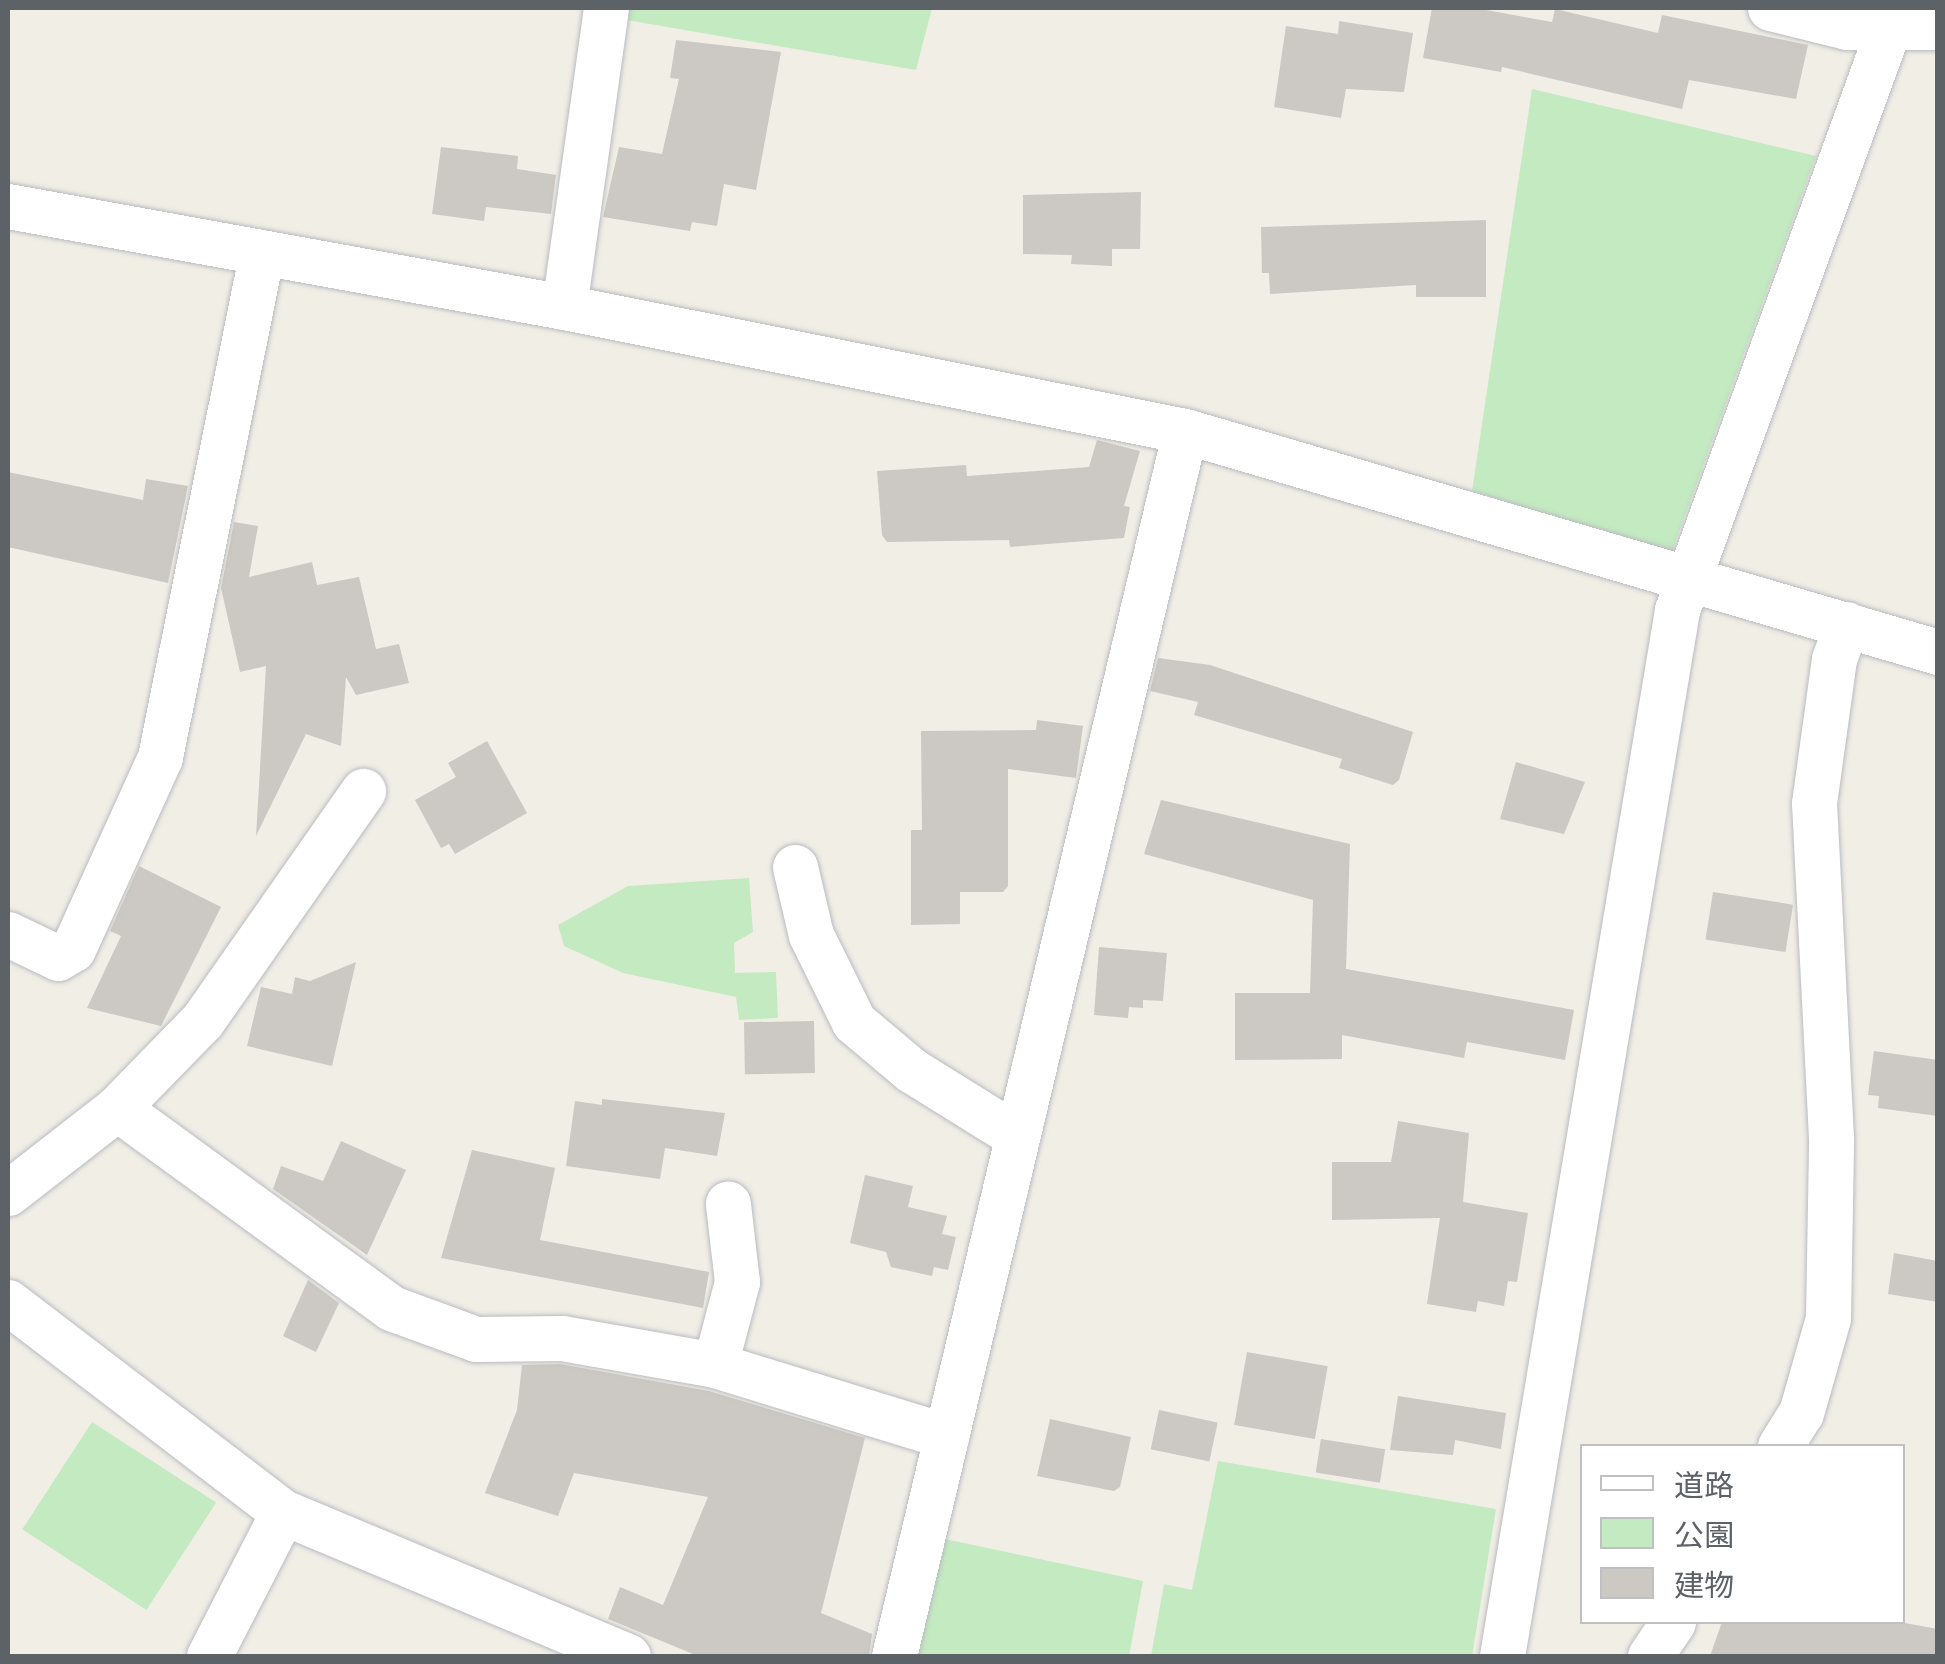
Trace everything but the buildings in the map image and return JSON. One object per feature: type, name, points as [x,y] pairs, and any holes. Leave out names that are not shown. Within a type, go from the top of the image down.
[{"type":"street","points":[[564,307],[606,8]]},
{"type":"street","points":[[1770,8],[1847,27],[1892,18],[1938,28]]},
{"type":"street","points":[[1502,1656],[1686,580],[1892,18]]},
{"type":"street","points":[[8,206],[260,256],[564,307],[1185,432],[1938,652]]},
{"type":"street","points":[[8,934],[58,958],[73,949],[160,757],[260,256]]},
{"type":"street","points":[[894,1656],[1185,432]]},
{"type":"street","points":[[1781,1444],[1801,1413],[1828,1318],[1832,1138],[1814,802],[1834,659],[1847,624]]},
{"type":"street","points":[[8,1193],[117,1108],[202,1022],[364,791]]},
{"type":"street","points":[[794,867],[811,935],[854,1022],[911,1070],[1018,1136]]},
{"type":"street","points":[[117,1108],[392,1308],[476,1339],[562,1338],[715,1365],[946,1436]]},
{"type":"street","points":[[715,1365],[737,1282],[728,1204]]},
{"type":"street","points":[[8,1302],[282,1512],[628,1656]]},
{"type":"street","points":[[209,1656],[282,1512]]},
{"type":"street","points":[[1650,1656],[1672,1624]]},
{"type":"green space","points":[[629,8],[932,8],[916,70],[627,20]]},
{"type":"green space","points":[[1532,89],[1816,156],[1671,554],[1472,491]]},
{"type":"green space","points":[[749,878],[753,932],[734,943],[735,973],[776,972],[778,1018],[739,1020],[736,997],[623,973],[564,946],[558,925],[628,886]]},
{"type":"green space","points":[[92,1422],[216,1503],[146,1610],[22,1529]]},
{"type":"green space","points":[[1218,1461],[1496,1509],[1472,1656],[1151,1656],[1164,1584],[1192,1590]]},
{"type":"green space","points":[[945,1539],[1143,1581],[1129,1656],[917,1656]]}]
